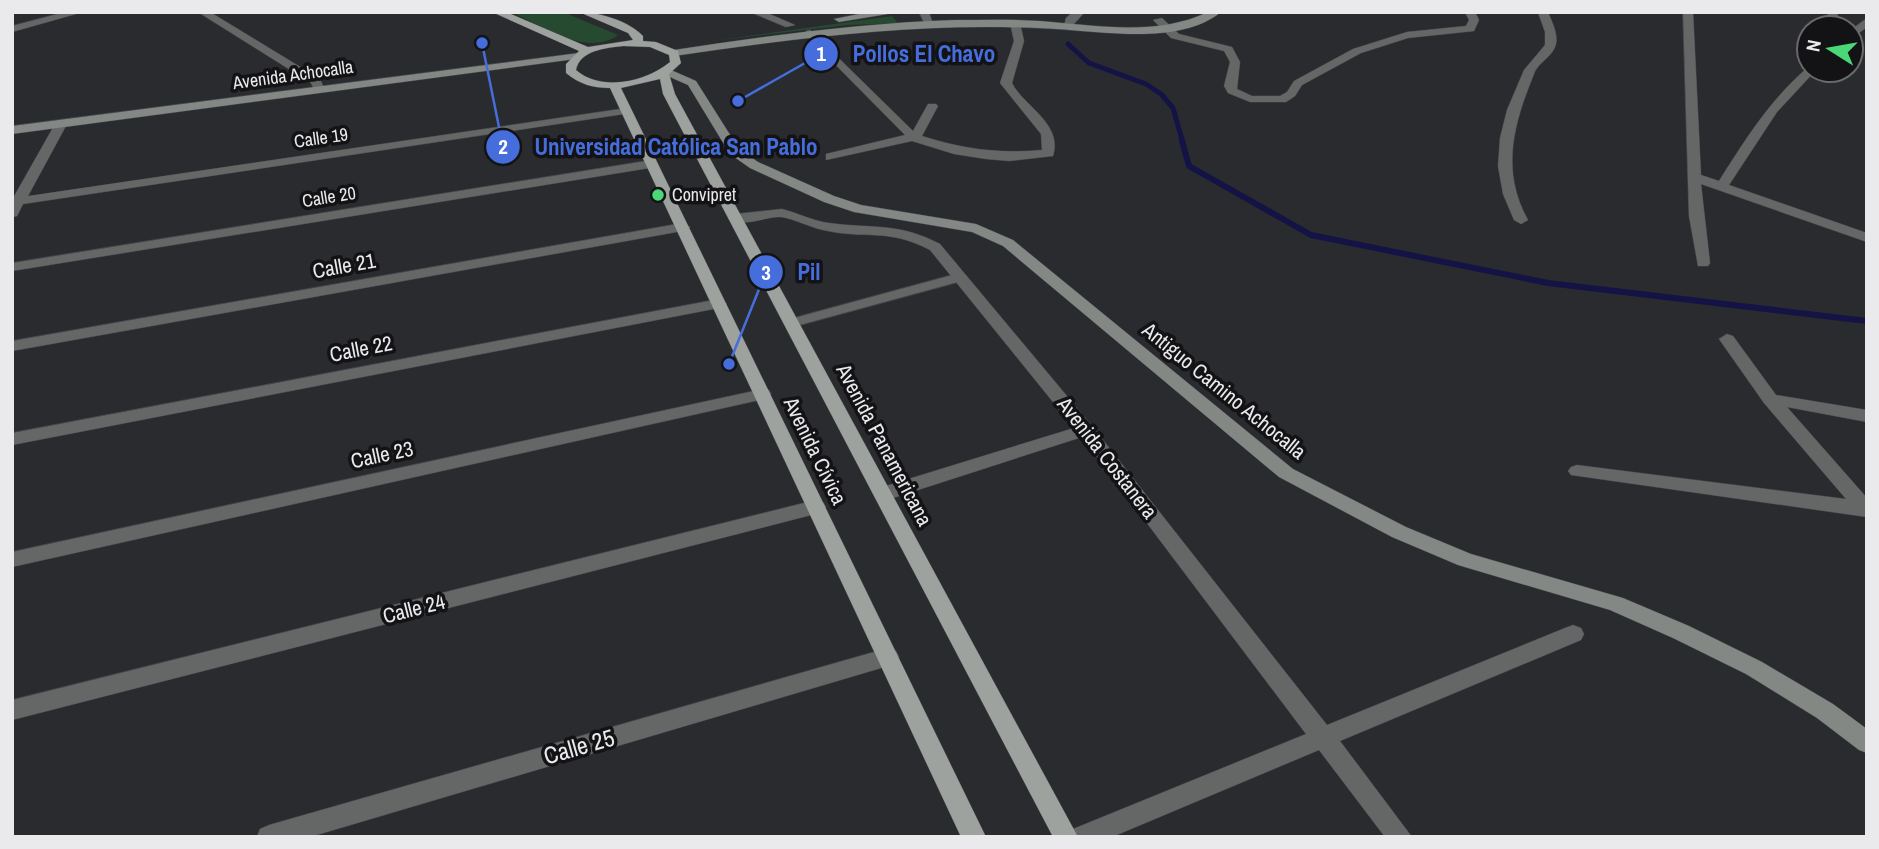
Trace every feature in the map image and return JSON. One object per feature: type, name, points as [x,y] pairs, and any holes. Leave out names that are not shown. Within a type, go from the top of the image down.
[{"type":"main road","points":[[497,12],[583,54]]},
{"type":"main road","points":[[584,12],[632,31],[638,36],[638,43]]},
{"type":"main road","points":[[638,43],[661,46],[674,53],[676,63],[665,73],[647,80],[614,85],[582,80],[570,71],[571,63],[583,54],[610,45],[638,43]]},
{"type":"main road","name":"Avenida Panamericana","points":[[665,73],[669,94],[1066,837]]},
{"type":"main road","name":"Avenida Cívica","points":[[614,85],[974,837]]},
{"type":"street","points":[[12,29],[78,12]]},
{"type":"street","points":[[203,12],[316,81],[319,90]]},
{"type":"street","points":[[755,12],[790,25]]},
{"type":"street","points":[[661,46],[790,25],[895,12]]},
{"type":"street","points":[[924,12],[930,25]]},
{"type":"street","points":[[960,12],[966,24]]},
{"type":"street","points":[[1071,25],[1071,18],[1080,12]]},
{"type":"street","points":[[1162,24],[1189,12]]},
{"type":"street","points":[[674,53],[810,33],[930,25],[1015,23],[1126,30],[1202,20],[1216,12]]},
{"type":"street","points":[[1162,24],[1175,36],[1228,49],[1236,62],[1230,86],[1232,91],[1250,99],[1269,101],[1282,100],[1291,94],[1298,83],[1357,51],[1407,36],[1470,29],[1474,20],[1470,12]]},
{"type":"street","points":[[1521,220],[1510,203],[1504,168],[1505,157],[1513,108],[1526,88],[1529,70],[1550,52],[1553,36],[1544,12]]},
{"type":"street","points":[[1688,12],[1696,216],[1703,263]]},
{"type":"street","points":[[810,33],[913,137],[954,150],[986,155],[1009,157],[1049,153],[1047,134],[1029,108],[1010,91],[1006,83],[1019,41],[1015,23]]},
{"type":"street","name":"Avenida Achocalla","points":[[12,142],[58,130],[319,90],[583,54]]},
{"type":"street","name":"Avenida Achocalla","points":[[12,131],[58,130],[544,70],[570,71]]},
{"type":"street","name":"Antiguo Camino Achocalla","points":[[665,73],[692,83],[727,141],[754,165],[829,199],[859,209],[976,229],[1008,243],[1286,473],[1399,533],[1465,559],[1616,604],[1681,632],[1754,668],[1825,711],[1867,743]]},
{"type":"street","points":[[1722,186],[1768,116],[1795,83]]},
{"type":"street","points":[[830,157],[913,137],[919,132],[932,106]]},
{"type":"street","name":"Calle 19","points":[[19,201],[627,111]]},
{"type":"street","points":[[12,213],[58,130]]},
{"type":"street","name":"Calle 20","points":[[12,267],[652,164]]},
{"type":"street","points":[[12,177],[33,174]]},
{"type":"street","points":[[1695,177],[1867,238]]},
{"type":"street","name":"Avenida Costanera","points":[[735,218],[782,213],[827,227],[886,230],[912,235],[935,247],[1086,430],[1326,737],[1400,837]]},
{"type":"street","name":"Calle 21","points":[[12,346],[682,227]]},
{"type":"street","name":"Calle 22","points":[[12,439],[719,304]]},
{"type":"street","points":[[1727,339],[1770,399],[1866,509]]},
{"type":"street","name":"Calle 23","points":[[12,560],[762,394]]},
{"type":"street","points":[[1770,399],[1867,416]]},
{"type":"street","points":[[883,494],[1086,430]]},
{"type":"street","points":[[1577,471],[1866,509]]},
{"type":"street","name":"Calle 24","points":[[12,710],[816,507]]},
{"type":"street","points":[[1082,837],[1573,634]]},
{"type":"street","name":"Calle 25","points":[[269,837],[888,657]]},
{"type":"lane","points":[[792,323],[960,277]]},
{"type":"green space","points":[[511,12],[563,12],[618,35],[606,41],[578,41]]},
{"type":"green space","points":[[892,16],[898,23],[848,25],[711,41]]},
{"type":"waterway","points":[[1068,44],[1089,63],[1146,84],[1161,94],[1173,108],[1183,143]]},
{"type":"waterway","points":[[1182,141],[1189,166],[1311,235],[1548,283],[1867,321]]},
{"type":"place","name":"Universidad Católica San Pablo","points":[[482,43]]},
{"type":"place","name":"Pollos El Chavo","points":[[738,101]]},
{"type":"place","name":"Convipret","points":[[658,195]]},
{"type":"place","name":"Pil","points":[[729,364]]}]
